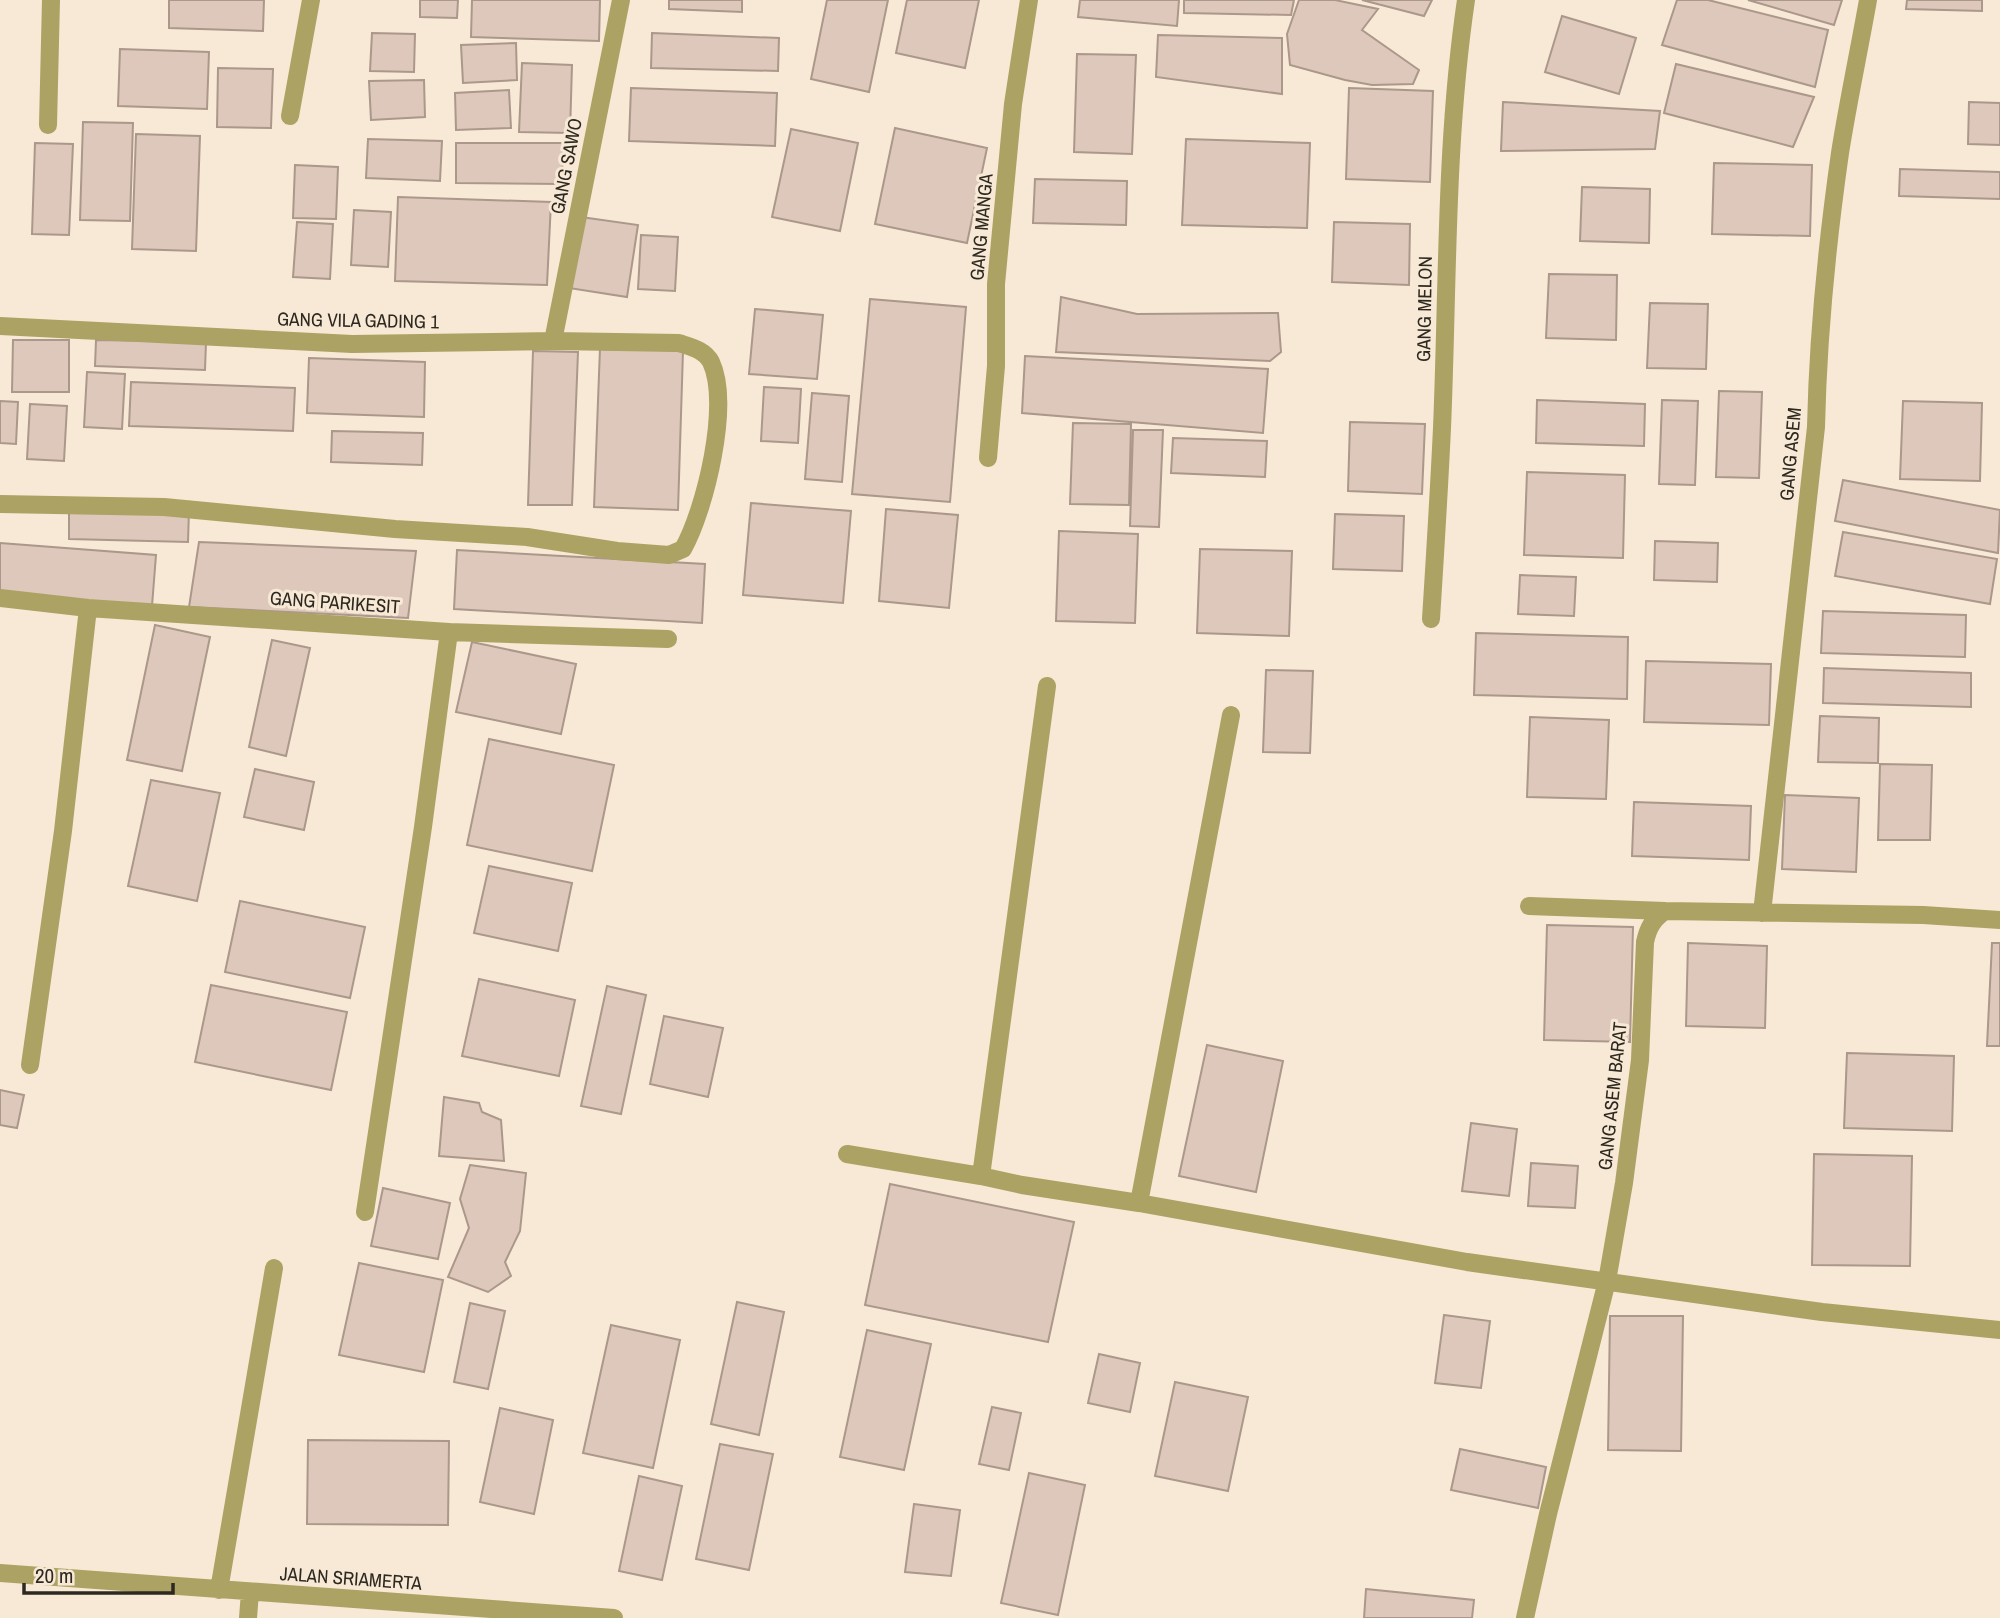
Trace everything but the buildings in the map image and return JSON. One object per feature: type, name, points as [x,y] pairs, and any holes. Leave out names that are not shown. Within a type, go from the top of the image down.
[{"type":"street","points":[[48,125],[51,0]]},
{"type":"street","points":[[290,116],[311,0]]},
{"type":"street","name":"GANG SAWO","points":[[552,341],[621,0]]},
{"type":"street","name":"GANG MANGA","points":[[988,458],[996,366],[996,284],[1013,104],[1029,0]]},
{"type":"street","name":"GANG MELON","points":[[1431,619],[1442,428],[1446,254],[1457,75],[1466,0]]},
{"type":"street","name":"GANG ASEM","points":[[1762,913],[1814,439],[1818,351],[1840,152],[1868,0]]},
{"type":"street","name":"GANG VILA GADING 1","points":[[0,326],[352,344],[552,341],[679,344],[696,348],[710,361],[716,387],[717,424],[711,464],[690,537],[683,549],[669,555],[617,551],[527,537],[396,529],[164,507],[0,504]]},
{"type":"street","name":"GANG PARIKESIT","points":[[0,598],[88,608],[449,632],[667,639]]},
{"type":"street","points":[[30,1065],[63,831],[88,608]]},
{"type":"street","points":[[365,1212],[423,827],[449,632]]},
{"type":"street","points":[[981,1176],[1046,686]]},
{"type":"street","points":[[1139,1203],[1231,715]]},
{"type":"street","points":[[1529,906],[1923,915],[2000,920]]},
{"type":"street","name":"GANG ASEM BARAT","points":[[1525,1618],[1548,1514],[1607,1281],[1624,1183],[1640,1060],[1645,942],[1650,926],[1656,917],[1665,911]]},
{"type":"street","points":[[847,1154],[1467,1262],[1822,1312],[2000,1330]]},
{"type":"street","points":[[219,1590],[274,1268]]},
{"type":"street","name":"JALAN SRIAMERTA","points":[[0,1573],[614,1618]]},
{"type":"street","points":[[248,1618],[250,1592]]}]
